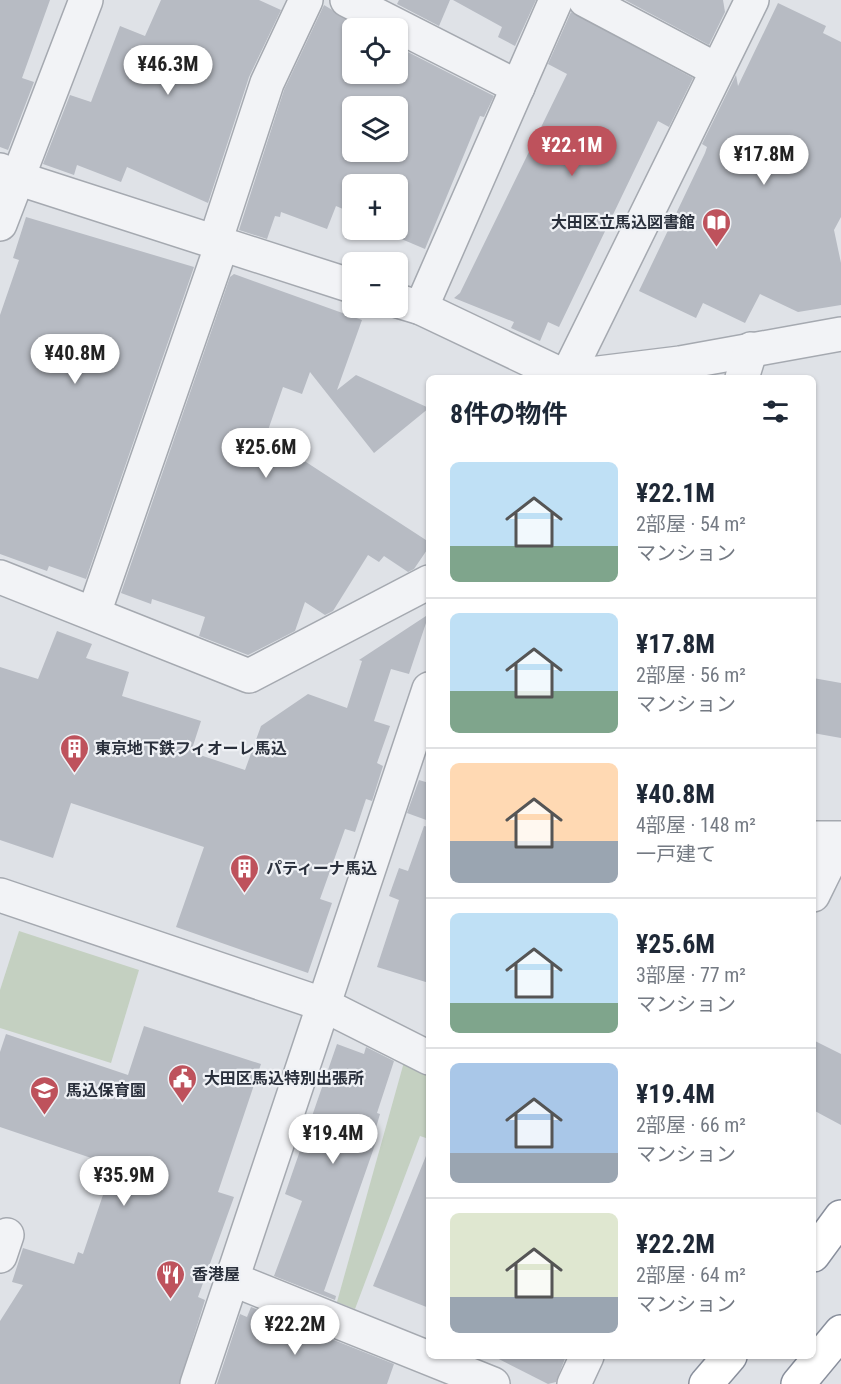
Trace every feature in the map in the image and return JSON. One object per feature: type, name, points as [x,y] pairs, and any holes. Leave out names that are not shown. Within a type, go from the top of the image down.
[{"type":"highway","points":[[816,1251],[841,1217]]},
{"type":"highway","points":[[798,1384],[841,1332]]},
{"type":"highway","points":[[706,1384],[727,1359]]},
{"type":"street","points":[[0,224],[8,174],[86,0]]},
{"type":"street","points":[[94,613],[218,243],[267,83],[306,0]]},
{"type":"street","points":[[347,0],[518,87]]},
{"type":"street","points":[[556,0],[518,87],[409,304],[560,375]]},
{"type":"street","points":[[585,0],[717,70]]},
{"type":"street","points":[[567,375],[752,0]]},
{"type":"street","points":[[8,174],[342,283]]},
{"type":"street","points":[[589,375],[680,363],[746,364],[841,334]]},
{"type":"street","points":[[0,577],[249,676],[426,584]]},
{"type":"street","points":[[197,1384],[322,1004],[419,754],[426,708]]},
{"type":"street","points":[[816,838],[841,838],[816,889]]},
{"type":"street","points":[[0,895],[322,1004],[426,1056]]},
{"type":"street","points":[[232,1279],[426,1357]]},
{"type":"street","points":[[431,1359],[493,1384]]},
{"type":"street","points":[[574,1384],[586,1359]]},
{"type":"green space","points":[[19,931],[139,970],[111,1063],[0,1028],[0,990]]},
{"type":"green space","points":[[404,1062],[426,1073],[426,1138],[420,1136],[355,1309],[337,1302]]},
{"type":"building","points":[[0,0],[50,0],[22,78],[34,82],[8,150],[0,147]]},
{"type":"building","points":[[161,0],[259,0],[281,10],[249,77],[208,203],[127,167],[121,182],[77,165],[74,175],[43,164],[70,95],[91,102],[120,26],[145,36]]},
{"type":"building","points":[[399,0],[450,0],[439,26],[397,4]]},
{"type":"building","points":[[453,0],[536,0],[515,46],[498,37],[502,27]]},
{"type":"building","points":[[625,0],[723,0],[725,12],[709,45]]},
{"type":"building","points":[[778,3],[826,26],[823,33],[841,42],[841,217],[834,230],[841,263],[841,305],[798,312],[760,294],[745,323],[703,303],[696,318],[639,291],[705,153],[707,147],[702,144],[736,75],[738,86]]},
{"type":"building","points":[[324,5],[345,18],[342,18],[342,84],[408,84],[408,52],[494,96],[484,117],[480,116],[425,249],[404,240],[408,240],[408,174],[342,174],[342,209],[336,206],[327,229],[281,212],[280,217],[275,216],[267,239],[239,230],[284,90]]},
{"type":"building","points":[[571,12],[693,78],[669,127],[658,121],[559,327],[548,322],[540,341],[511,328],[514,322],[454,298],[460,293],[567,74],[548,64]]},
{"type":"building","points":[[26,217],[194,267],[86,579],[49,566],[47,571],[0,554],[0,315],[19,260],[13,258]]},
{"type":"building","points":[[234,274],[342,313],[342,318],[362,320],[337,390],[356,375],[426,407],[426,410],[374,453],[310,372],[302,394],[283,387],[266,436],[426,540],[426,551],[414,569],[408,572],[384,556],[379,562],[368,555],[333,611],[325,615],[305,602],[295,631],[248,655],[199,636],[205,617],[152,599],[151,604],[121,593],[230,277]]},
{"type":"building","points":[[426,616],[426,623],[409,674],[391,669],[374,721],[390,726],[377,763],[383,766],[372,801],[366,799],[355,832],[345,829],[320,899],[332,903],[308,973],[176,927],[204,847],[71,803],[53,858],[0,840],[0,667],[38,679],[57,631],[92,644],[86,658],[129,672],[122,696],[201,721],[191,752],[245,770],[261,726],[308,694],[347,708],[362,661],[359,660]]},
{"type":"building","points":[[816,679],[841,683],[841,738],[816,734]]},
{"type":"building","points":[[419,780],[426,782],[426,820],[407,813]]},
{"type":"building","points":[[424,826],[426,826],[426,982],[377,967],[399,900],[389,896],[399,868],[408,871]]},
{"type":"building","points":[[144,1026],[261,1064],[218,1192],[234,1197],[198,1297],[205,1300],[179,1384],[0,1384],[0,1321],[23,1285],[12,1282],[23,1248],[74,1264],[78,1252],[83,1254],[104,1192],[95,1189],[103,1162],[0,1127],[0,1052],[6,1034],[128,1075]]},
{"type":"building","points":[[816,1042],[841,1054],[841,1125],[816,1112]]},
{"type":"building","points":[[337,1044],[364,1054],[366,1047],[394,1061],[377,1113],[380,1114],[373,1138],[377,1139],[324,1291],[336,1296],[335,1300],[274,1276],[302,1201],[285,1194]]},
{"type":"building","points":[[426,1156],[426,1307],[373,1286]]},
{"type":"building","points":[[251,1307],[394,1364],[387,1384],[217,1384],[240,1314],[247,1317]]},
{"type":"building","points":[[499,1359],[565,1359],[556,1382],[548,1384]]},
{"type":"place","name":"大田区立馬込図書館","points":[[716,248]]},
{"type":"place","name":"東京地下鉄フィオーレ馬込","points":[[74,774]]},
{"type":"place","name":"パティーナ馬込","points":[[245,894]]},
{"type":"place","name":"大田区馬込特別出張所","points":[[183,1104]]},
{"type":"place","name":"馬込保育園","points":[[45,1116]]},
{"type":"place","name":"香港屋","points":[[171,1300]]}]
